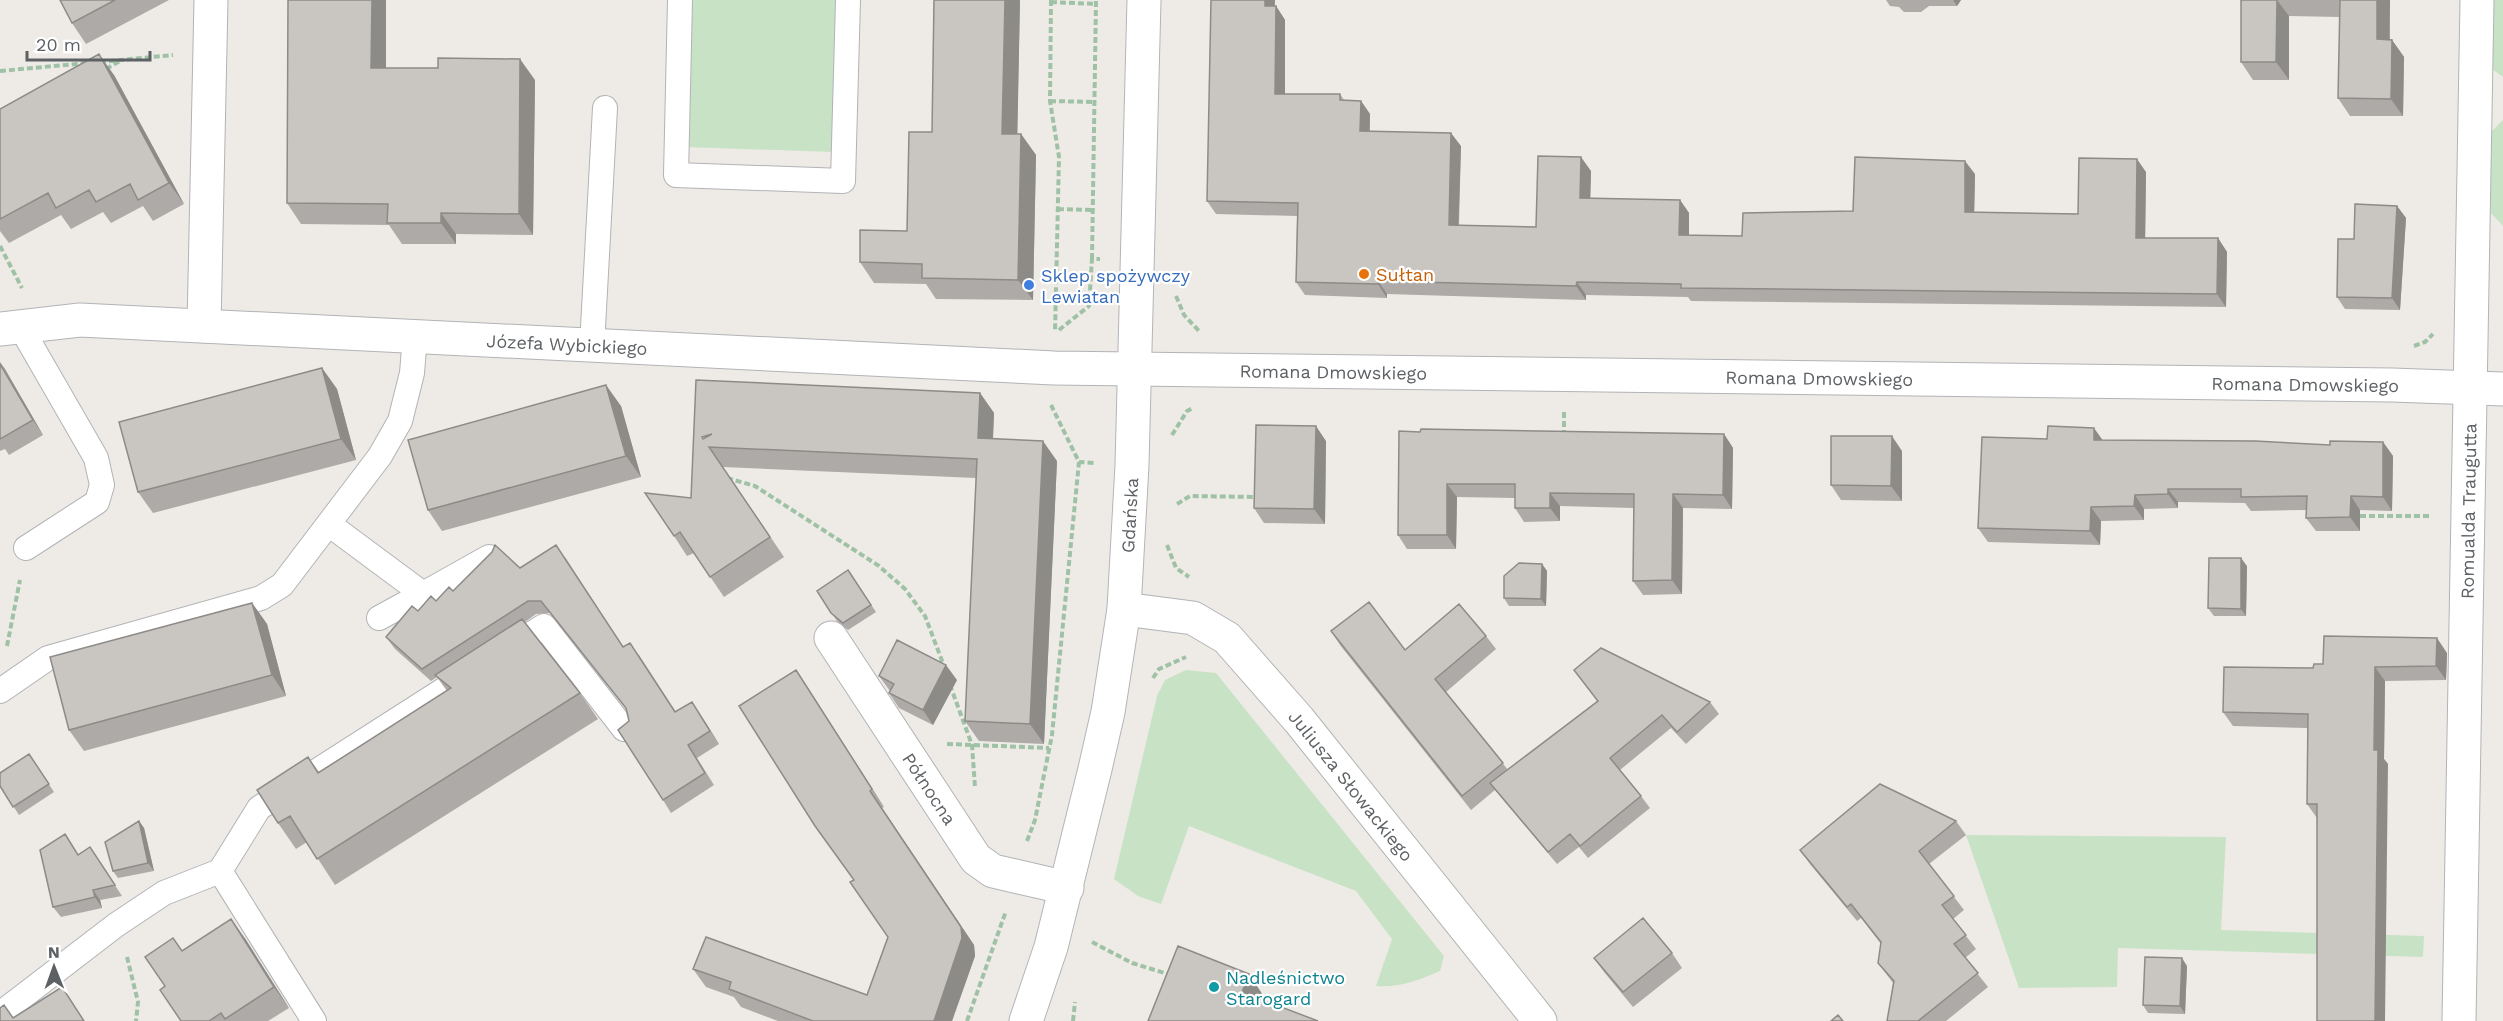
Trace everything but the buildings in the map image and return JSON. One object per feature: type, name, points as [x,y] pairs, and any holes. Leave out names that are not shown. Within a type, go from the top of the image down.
[{"type":"street","points":[[204,326],[211,0]]},
{"type":"street","name":"Gdańska","points":[[1026,1021],[1067,888],[1108,712],[1124,609],[1134,369],[1144,0]]},
{"type":"street","name":"Romualda Traugutta","points":[[2459,1021],[2476,0]]},
{"type":"street","name":"Józefa Wybickiego","points":[[21,326],[80,320],[1042,368],[1134,369]]},
{"type":"street","name":"Romana Dmowskiego","points":[[1134,369],[2392,385],[2503,389]]},
{"type":"street","name":"Juliusza Słowackiego","points":[[1124,609],[1193,618],[1227,638],[1299,720],[1540,1021]]},
{"type":"street","name":"Północna","points":[[831,638],[976,859],[993,871],[1067,888]]},
{"type":"lane","points":[[680,0],[676,175],[843,181],[848,0]]},
{"type":"lane","points":[[592,346],[604,108]]},
{"type":"lane","points":[[21,326],[96,458],[102,485],[97,502],[26,548]]},
{"type":"lane","points":[[0,691],[48,658],[261,598],[282,585],[330,525],[380,456],[400,421],[412,373],[415,337]]},
{"type":"lane","points":[[330,525],[423,594]]},
{"type":"lane","points":[[379,618],[489,557]]},
{"type":"lane","points":[[0,1014],[164,892],[220,871],[259,808],[544,626],[624,729]]},
{"type":"lane","points":[[220,871],[314,1021]]},
{"type":"path","points":[[1055,333],[1059,157],[1050,100],[1051,1],[1096,2],[1092,258]]},
{"type":"path","points":[[0,71],[210,51]]},
{"type":"path","points":[[103,71],[123,59]]},
{"type":"path","points":[[1050,100],[1094,102]]},
{"type":"path","points":[[1058,209],[1092,210]]},
{"type":"path","points":[[0,246],[21,326]]},
{"type":"path","points":[[1564,415],[1564,443]]},
{"type":"path","points":[[967,1021],[1001,927],[1035,820],[1049,748],[1079,462]]},
{"type":"path","points":[[722,477],[755,486],[879,566],[905,590],[926,616],[945,670]]},
{"type":"path","points":[[1177,504],[1190,496],[1259,497]]},
{"type":"path","points":[[2360,516],[2430,516]]},
{"type":"path","points":[[7,651],[26,548]]},
{"type":"path","points":[[949,681],[972,745],[976,790]]},
{"type":"path","points":[[898,741],[1049,748]]},
{"type":"path","points":[[116,926],[126,952],[138,1002],[136,1021]]},
{"type":"path","points":[[1083,939],[1132,963],[1176,976]]},
{"type":"green space","points":[[690,0],[838,0],[833,152],[685,147]]},
{"type":"green space","points":[[2494,0],[2503,0],[2503,77],[2492,69]]},
{"type":"green space","points":[[2503,120],[2503,226],[2491,213],[2491,132]]},
{"type":"green space","points":[[1186,670],[1216,673],[1444,956],[1440,971],[1401,985],[1376,986],[1392,939],[1356,891],[1189,826],[1161,904],[1138,896],[1114,879],[1157,696],[1165,680]]},
{"type":"green space","points":[[1966,835],[2226,837],[2221,930],[2424,936],[2423,957],[2118,948],[2117,987],[2019,988]]},
{"type":"place","name":"Sułtan","points":[[1364,274]]},
{"type":"place","name":"Sklep spożywczy Lewiatan","points":[[1029,285]]},
{"type":"place","name":"Nadleśnictwo Starogard","points":[[1214,987]]}]
